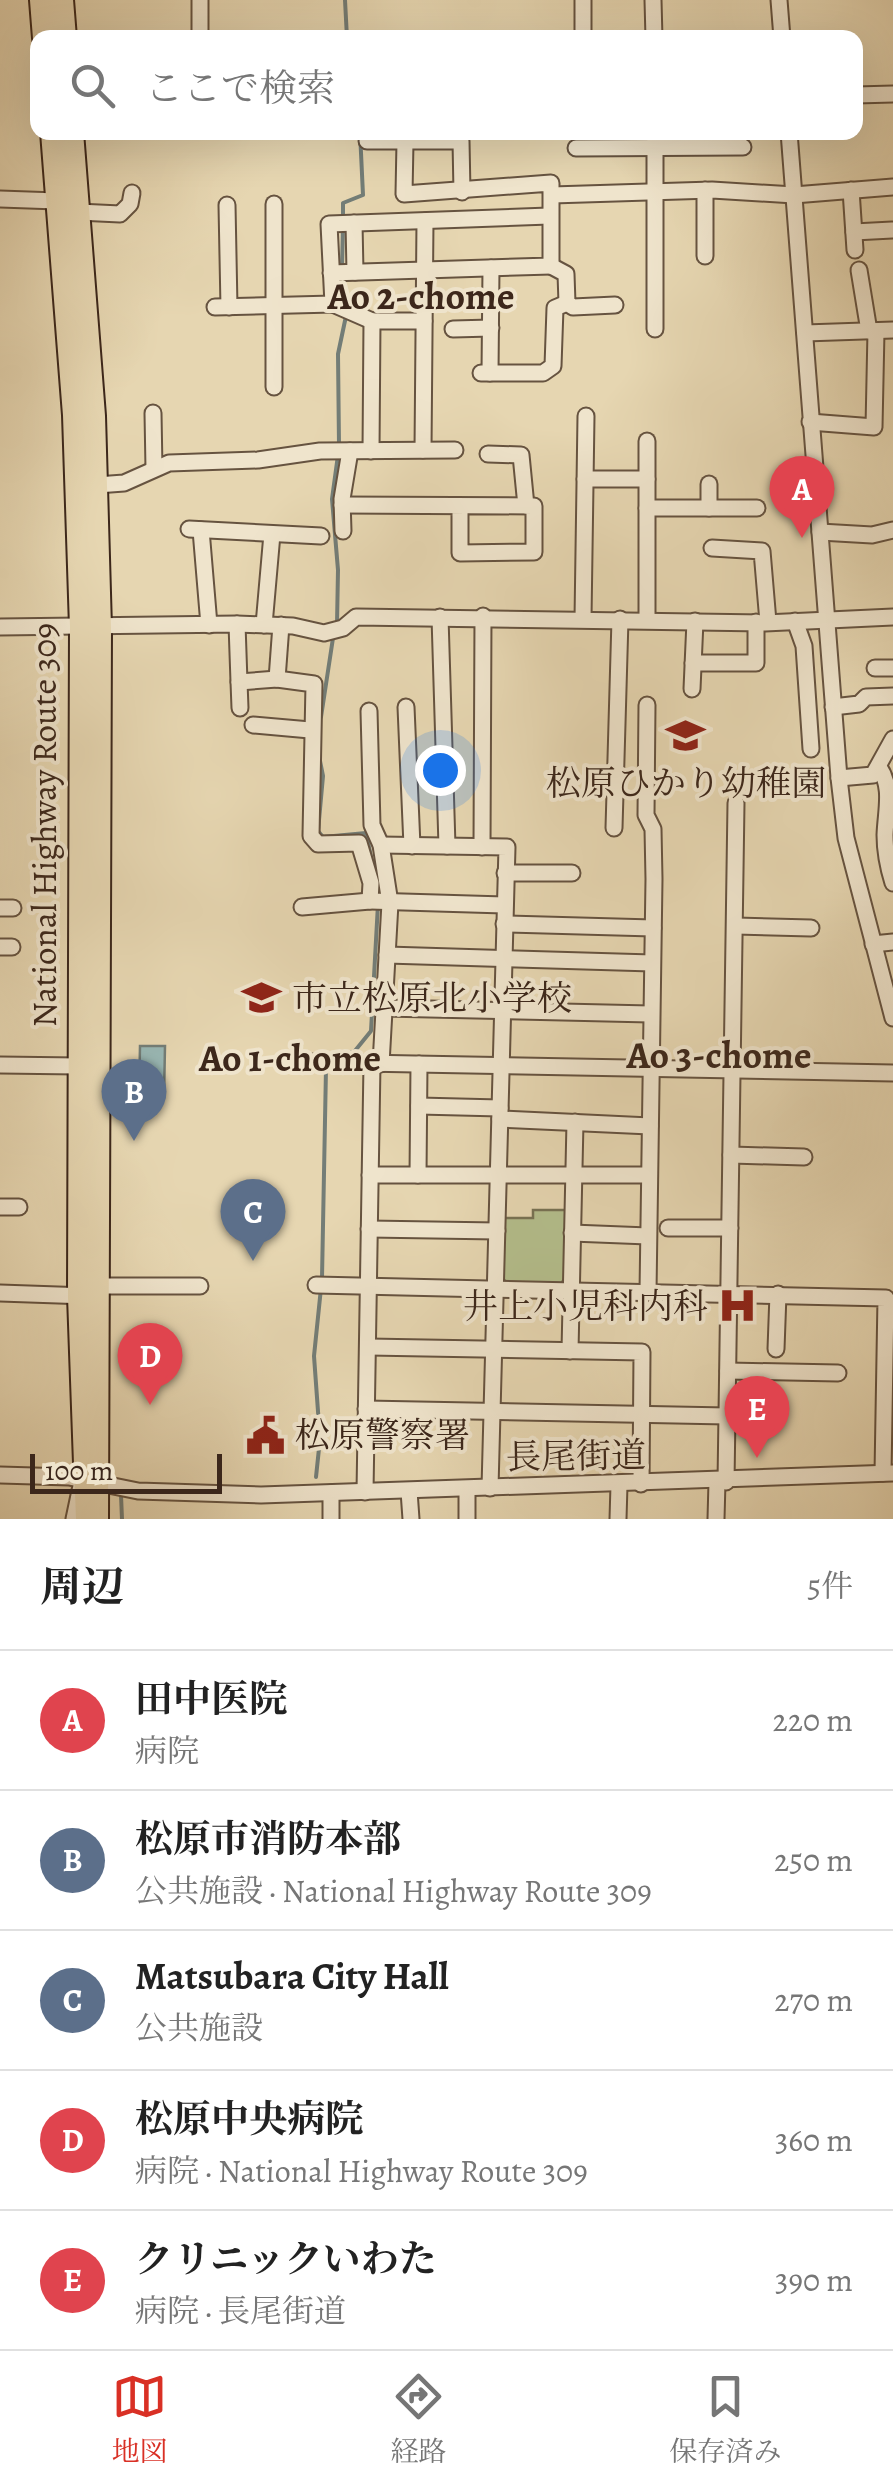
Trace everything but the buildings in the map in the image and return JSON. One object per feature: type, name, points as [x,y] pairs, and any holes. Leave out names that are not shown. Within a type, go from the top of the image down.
[{"type":"highway","points":[[41,0],[43,30]]},
{"type":"highway","points":[[62,0],[64,30]]},
{"type":"highway","name":"National Highway Route 309","points":[[53,140],[91,627],[94,1293],[91,1484],[86,1519]]},
{"type":"highway","name":"National Highway Route 309","points":[[73,140],[97,485],[78,1066],[94,1293]]},
{"type":"highway","name":"National Highway Route 309","points":[[91,1484],[97,1519]]},
{"type":"street","points":[[200,0],[200,30]]},
{"type":"street","points":[[583,0],[583,30]]},
{"type":"street","points":[[653,0],[654,30]]},
{"type":"street","points":[[779,0],[781,30]]},
{"type":"street","points":[[863,95],[893,94]]},
{"type":"street","points":[[790,140],[846,838],[893,1018]]},
{"type":"street","points":[[367,142],[461,141],[462,192]]},
{"type":"street","points":[[655,141],[656,329]]},
{"type":"street","points":[[576,148],[655,141],[743,147]]},
{"type":"street","points":[[405,142],[404,194],[551,183],[551,266]]},
{"type":"street","points":[[552,196],[656,190],[794,195],[893,186]]},
{"type":"street","points":[[705,190],[705,256]]},
{"type":"street","points":[[851,190],[855,250]]},
{"type":"street","points":[[78,212],[120,214],[130,204],[132,193]]},
{"type":"street","points":[[0,199],[57,201]]},
{"type":"street","points":[[274,204],[274,387]]},
{"type":"street","points":[[226,205],[222,307],[337,305],[372,321],[424,321]]},
{"type":"street","points":[[337,305],[329,224],[549,216]]},
{"type":"street","points":[[423,450],[424,221]]},
{"type":"street","points":[[353,223],[353,272]]},
{"type":"street","points":[[854,232],[892,230]]},
{"type":"street","points":[[332,273],[551,266],[566,274],[566,303]]},
{"type":"street","points":[[491,268],[491,328],[485,373],[543,374],[553,366],[555,308],[566,303]]},
{"type":"street","points":[[810,422],[874,427],[880,330],[859,270]]},
{"type":"street","points":[[566,303],[573,307],[615,305]]},
{"type":"street","points":[[371,450],[372,321]]},
{"type":"street","points":[[454,328],[491,328]]},
{"type":"street","points":[[805,333],[880,330]]},
{"type":"street","points":[[153,413],[154,470]]},
{"type":"street","points":[[582,619],[586,416]]},
{"type":"street","points":[[647,441],[647,620]]},
{"type":"street","points":[[97,485],[124,483],[169,463],[330,451],[456,450]]},
{"type":"street","points":[[343,532],[349,451]]},
{"type":"street","points":[[488,454],[521,455],[526,506]]},
{"type":"street","points":[[585,479],[647,479]]},
{"type":"street","points":[[709,484],[709,508]]},
{"type":"street","points":[[342,505],[534,506],[534,552],[460,552],[460,507]]},
{"type":"street","points":[[647,508],[757,508]]},
{"type":"street","points":[[209,625],[195,529],[321,536]]},
{"type":"street","points":[[820,532],[872,534],[893,530]]},
{"type":"street","points":[[272,534],[277,679]]},
{"type":"street","points":[[693,664],[756,663],[762,622],[762,551],[712,548]]},
{"type":"street","points":[[482,847],[483,616]]},
{"type":"street","points":[[0,627],[237,624],[335,630],[356,617],[762,622],[893,617]]},
{"type":"street","points":[[440,617],[446,846]]},
{"type":"street","points":[[614,828],[620,620]]},
{"type":"street","points":[[692,688],[694,621]]},
{"type":"street","points":[[795,621],[804,646],[811,750]]},
{"type":"street","points":[[237,624],[240,708]]},
{"type":"street","points":[[875,668],[893,668]]},
{"type":"street","points":[[240,682],[277,679],[314,684],[321,767],[311,836],[318,844],[359,844],[380,902]]},
{"type":"street","points":[[833,706],[859,704],[866,697],[893,696]]},
{"type":"street","points":[[647,705],[646,816],[653,829],[648,1292]]},
{"type":"street","points":[[406,708],[412,846]]},
{"type":"street","points":[[365,1492],[370,1175],[387,955],[380,902],[381,845],[372,826],[369,711]]},
{"type":"street","points":[[253,725],[317,728]]},
{"type":"street","points":[[839,778],[874,775],[893,738]]},
{"type":"street","points":[[879,767],[888,776],[892,791],[885,830],[893,882]]},
{"type":"street","points":[[716,1519],[727,1416],[736,804]]},
{"type":"street","points":[[381,845],[507,847],[490,1488]]},
{"type":"street","points":[[505,873],[572,873]]},
{"type":"street","points":[[302,907],[380,902],[504,905]]},
{"type":"street","points":[[504,924],[653,928]]},
{"type":"street","points":[[736,926],[812,928]]},
{"type":"street","points":[[873,944],[893,942]]},
{"type":"street","points":[[387,955],[652,963]]},
{"type":"street","points":[[384,1008],[650,1014]]},
{"type":"street","points":[[312,1062],[893,1073]]},
{"type":"street","points":[[418,1175],[419,1064]]},
{"type":"street","points":[[0,1066],[78,1066]]},
{"type":"street","points":[[418,1106],[650,1126]]},
{"type":"street","points":[[570,1351],[575,1122]]},
{"type":"street","points":[[731,1156],[804,1157]]},
{"type":"street","points":[[370,1175],[649,1175]]},
{"type":"street","points":[[0,1207],[20,1207]]},
{"type":"street","points":[[668,1228],[730,1228]]},
{"type":"street","points":[[369,1229],[497,1231]]},
{"type":"street","points":[[572,1234],[648,1236]]},
{"type":"street","points":[[323,1285],[886,1298],[888,1473]]},
{"type":"street","points":[[0,1293],[94,1293],[200,1286]]},
{"type":"street","points":[[776,1349],[778,1294]]},
{"type":"street","points":[[368,1347],[642,1352],[641,1484]]},
{"type":"street","points":[[728,1371],[838,1373]]},
{"type":"street","points":[[366,1409],[727,1416]]},
{"type":"street","name":"長尾街道","points":[[0,1475],[261,1495],[721,1482],[888,1473]]},
{"type":"street","points":[[74,1519],[91,1484]]},
{"type":"street","points":[[91,1484],[107,1519]]},
{"type":"street","points":[[618,1519],[619,1485]]},
{"type":"street","points":[[467,1489],[467,1519]]},
{"type":"street","points":[[409,1491],[411,1519]]},
{"type":"street","points":[[331,1493],[331,1519]]},
{"type":"green space","points":[[533,1210],[569,1210],[568,1275],[561,1283],[507,1282],[500,1277],[501,1218],[533,1218]]},
{"type":"water","points":[[140,1046],[165,1046],[164,1097],[139,1096]]},
{"type":"waterway","points":[[345,0],[347,30]]},
{"type":"waterway","points":[[343,217],[343,203],[363,195],[360,140]]},
{"type":"waterway","points":[[342,267],[343,226]]},
{"type":"waterway","points":[[342,276],[348,306]]},
{"type":"waterway","points":[[339,445],[338,354],[346,316]]},
{"type":"waterway","points":[[337,624],[338,570],[332,499],[338,455]]},
{"type":"waterway","points":[[321,717],[333,638]]},
{"type":"waterway","points":[[319,756],[323,776],[318,831],[323,837],[366,833],[379,895]]},
{"type":"waterway","points":[[326,1058],[354,1052],[371,1031],[378,904]]},
{"type":"waterway","points":[[322,1278],[326,1068]]},
{"type":"waterway","points":[[316,1477],[320,1439],[314,1356],[321,1288]]},
{"type":"waterway","points":[[121,1495],[122,1519]]},
{"type":"place","name":"田中医院","points":[[802,538]]},
{"type":"place","name":"松原ひかり幼稚園","points":[[686,736]]},
{"type":"place","name":"市立松原北小学校","points":[[262,998]]},
{"type":"place","name":"松原市消防本部","points":[[134,1141]]},
{"type":"place","name":"Matsubara City Hall","points":[[253,1261]]},
{"type":"place","name":"井上小児科内科","points":[[738,1306]]},
{"type":"place","name":"松原中央病院","points":[[150,1405]]},
{"type":"place","name":"松原警察署","points":[[265,1435]]},
{"type":"place","name":"クリニックいわた","points":[[757,1458]]},
{"type":"district","name":"Ao 2-chome","points":[[421,296]]},
{"type":"district","name":"Ao 3-chome","points":[[719,1055]]},
{"type":"district","name":"Ao 1-chome","points":[[290,1058]]}]
